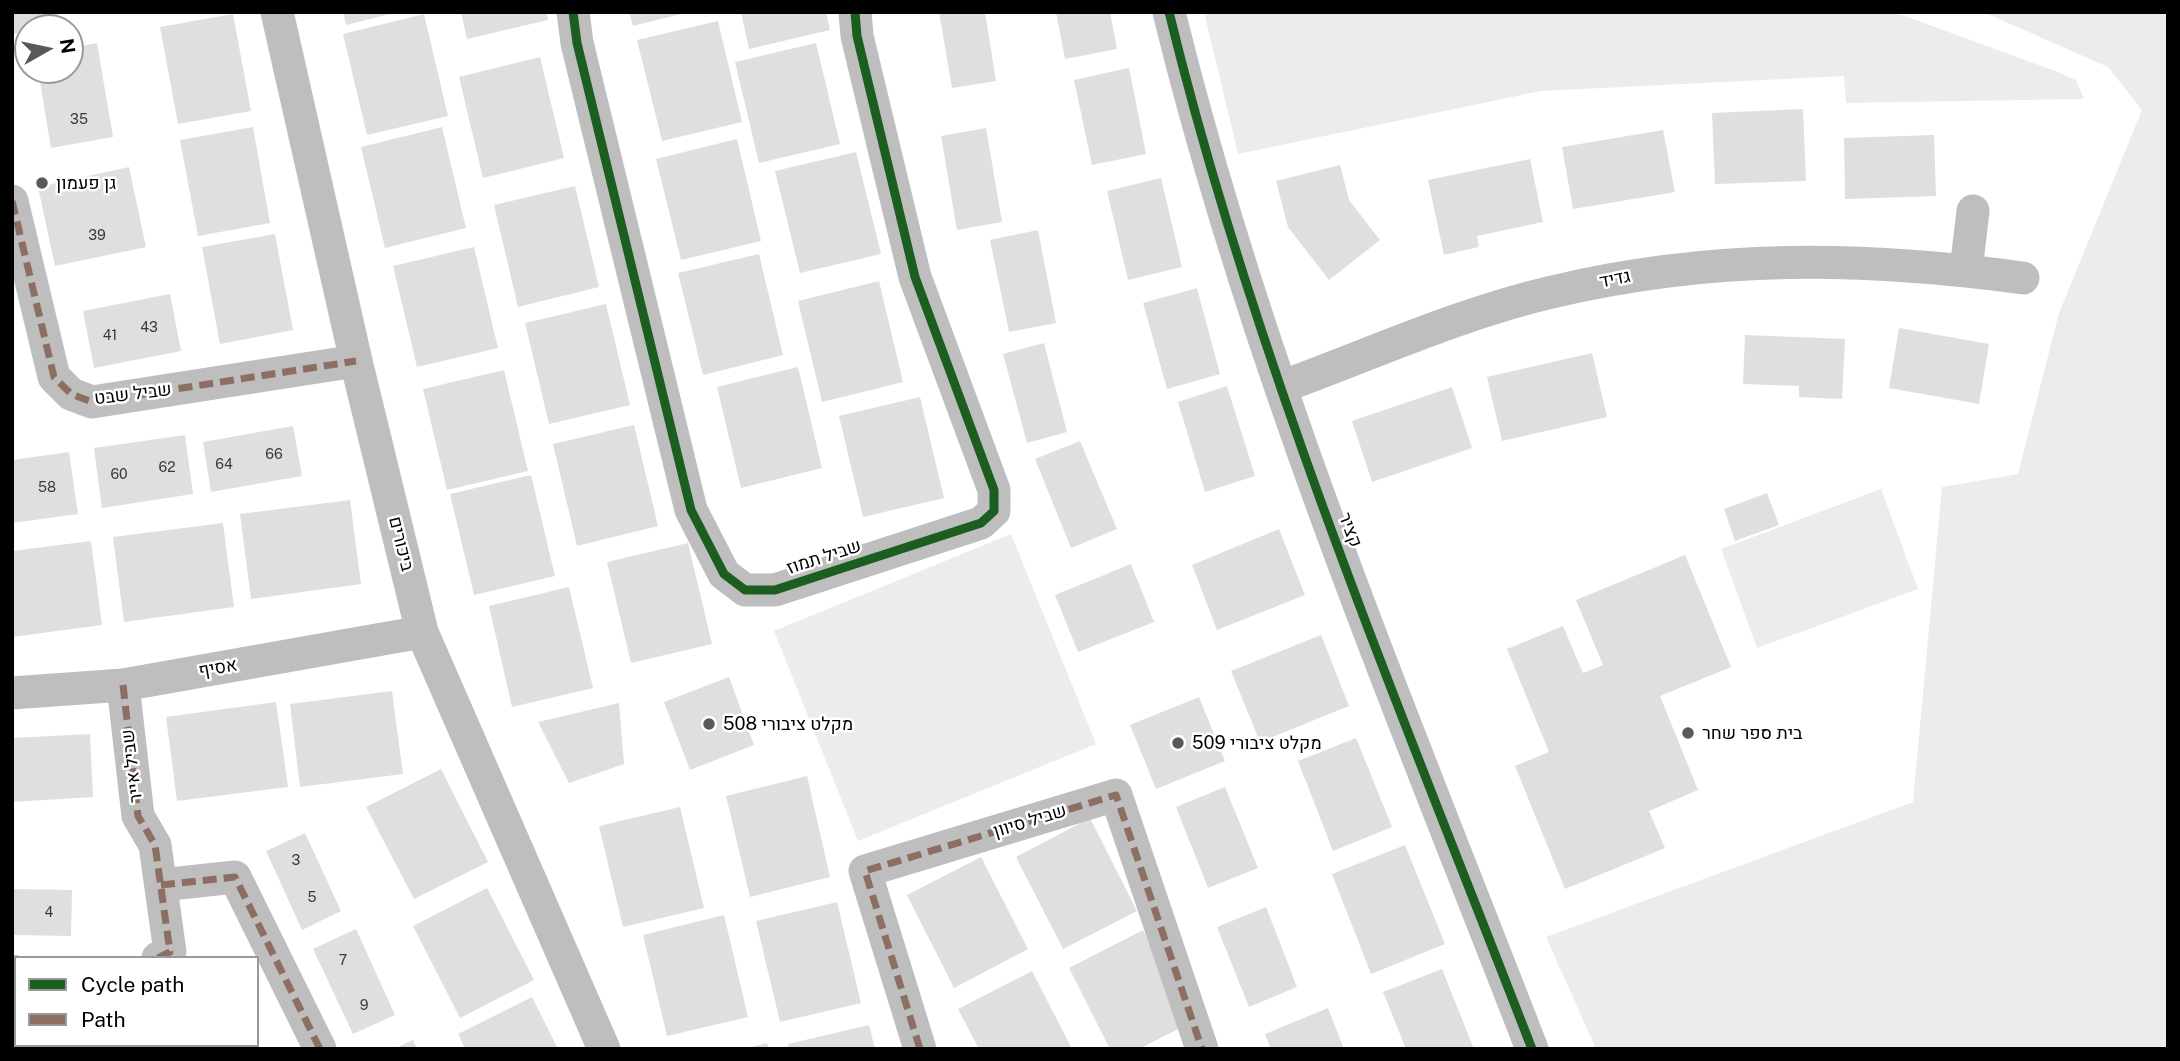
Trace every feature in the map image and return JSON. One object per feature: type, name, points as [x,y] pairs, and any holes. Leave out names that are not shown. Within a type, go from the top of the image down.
[{"type":"street","name":"ביכורים","points":[[278,12],[356,360],[422,632],[604,1049]]},
{"type":"street","name":"שביל תמוז","points":[[573,12],[581,56],[691,510],[724,574],[744,590],[775,590],[981,523],[994,511],[994,490],[915,276],[857,36],[855,12]]},
{"type":"street","name":"קציר","points":[[1169,12],[1188,92],[1281,387],[1532,1049]]},
{"type":"street","name":"שביל שבט","points":[[12,201],[54,377],[71,394],[92,402],[356,360]]},
{"type":"street","points":[[1966,270],[1973,211]]},
{"type":"street","name":"גדיד","points":[[1281,387],[1551,292],[1646,274],[1767,261],[1846,260],[1966,270],[2023,278]]},
{"type":"street","name":"אסיף","points":[[12,693],[123,684],[422,632]]},
{"type":"street","name":"שביל אייר","points":[[123,684],[138,816],[155,845],[161,885],[170,952],[162,956]]},
{"type":"street","name":"שביל סיוון","points":[[920,1049],[865,872],[1116,795],[1202,1049]]},
{"type":"street","points":[[161,885],[235,877],[320,1049]]},
{"type":"shaded area","points":[[1204,12],[1894,12],[2076,80],[2084,99],[1846,103],[1844,76],[1541,91],[1238,154]]},
{"type":"shaded area","points":[[1983,12],[2168,12],[2168,1049],[1596,1049],[1546,937],[1913,802],[1942,487],[2018,474],[2059,313],[2142,110],[2108,67]]},
{"type":"shaded area","points":[[1881,489],[1918,589],[1757,648],[1721,549]]},
{"type":"shaded area","points":[[1011,534],[1096,744],[858,841],[774,631]]},
{"type":"building","points":[[12,12],[57,12],[14,14],[12,34]]},
{"type":"building","points":[[343,12],[394,12],[394,13],[346,25]]},
{"type":"building","points":[[461,12],[547,12],[548,20],[467,39]]},
{"type":"building","points":[[629,12],[685,12],[685,13],[633,26]]},
{"type":"building","points":[[741,12],[826,12],[830,30],[749,49]]},
{"type":"building","points":[[939,12],[985,12],[996,81],[952,88]]},
{"type":"building","points":[[1056,12],[1110,12],[1117,49],[1065,59]]},
{"type":"building","points":[[233,14],[251,111],[178,124],[160,27]]},
{"type":"building","points":[[424,14],[448,116],[367,135],[343,34]]},
{"type":"building","points":[[718,21],[742,122],[662,141],[637,40]]},
{"type":"building","points":[[97,43],[113,137],[51,148],[40,84],[84,84],[84,45]]},
{"type":"building","points":[[816,43],[840,144],[759,163],[735,62]]},
{"type":"building","points":[[540,57],[564,158],[483,178],[459,77]]},
{"type":"building","points":[[1129,68],[1146,154],[1092,165],[1074,80]]},
{"type":"building","points":[[1803,109],[1806,181],[1715,184],[1712,113]]},
{"type":"building","points":[[253,127],[270,223],[198,236],[180,140]]},
{"type":"building","points":[[442,127],[466,228],[385,248],[361,147]]},
{"type":"building","points":[[986,128],[1002,222],[957,230],[941,136]]},
{"type":"building","points":[[1663,130],[1675,192],[1573,209],[1562,147]]},
{"type":"building","points":[[1934,135],[1936,196],[1845,199],[1844,138]]},
{"type":"building","points":[[737,139],[761,241],[681,260],[656,159]]},
{"type":"building","points":[[856,152],[881,254],[800,273],[775,171]]},
{"type":"building","points":[[1530,159],[1543,222],[1477,236],[1479,247],[1444,255],[1428,180]]},
{"type":"building","points":[[1340,165],[1349,200],[1380,240],[1329,280],[1288,227],[1276,181]]},
{"type":"building","points":[[129,167],[146,247],[55,266],[38,187]]},
{"type":"building","points":[[1161,178],[1182,267],[1128,280],[1107,191]]},
{"type":"building","points":[[575,186],[599,287],[518,307],[494,205]]},
{"type":"building","points":[[1038,230],[1056,323],[1009,332],[990,240]]},
{"type":"building","points":[[275,234],[293,330],[220,344],[202,247]]},
{"type":"building","points":[[474,247],[498,348],[417,367],[393,266]]},
{"type":"building","points":[[759,254],[783,355],[703,375],[678,273]]},
{"type":"building","points":[[879,281],[903,382],[822,402],[798,301]]},
{"type":"building","points":[[1197,288],[1220,374],[1167,389],[1143,303]]},
{"type":"building","points":[[170,294],[181,351],[94,368],[83,311]]},
{"type":"building","points":[[606,304],[630,405],[549,424],[525,323]]},
{"type":"building","points":[[1899,328],[1989,344],[1979,404],[1889,388]]},
{"type":"building","points":[[1745,335],[1845,339],[1842,399],[1799,397],[1799,386],[1743,384]]},
{"type":"building","points":[[1044,343],[1067,432],[1027,443],[1003,354]]},
{"type":"building","points":[[1592,353],[1607,417],[1502,441],[1487,377]]},
{"type":"building","points":[[798,367],[822,468],[741,488],[717,387]]},
{"type":"building","points":[[504,370],[528,471],[447,490],[423,389]]},
{"type":"building","points":[[1227,386],[1255,476],[1205,492],[1178,402]]},
{"type":"building","points":[[1452,387],[1472,448],[1372,482],[1352,421]]},
{"type":"building","points":[[920,397],[944,498],[863,517],[839,416]]},
{"type":"building","points":[[634,425],[658,526],[577,546],[553,444]]},
{"type":"building","points":[[293,426],[302,476],[211,492],[203,442]]},
{"type":"building","points":[[185,435],[193,494],[102,508],[94,448]]},
{"type":"building","points":[[1080,441],[1117,529],[1071,548],[1035,459]]},
{"type":"building","points":[[69,452],[78,514],[12,523],[12,460]]},
{"type":"building","points":[[531,475],[555,576],[474,595],[450,494]]},
{"type":"building","points":[[1767,493],[1779,525],[1735,541],[1724,509]]},
{"type":"building","points":[[350,500],[361,584],[251,599],[240,514]]},
{"type":"building","points":[[223,523],[234,607],[124,622],[113,537]]},
{"type":"building","points":[[1279,529],[1305,595],[1217,630],[1192,565]]},
{"type":"building","points":[[91,541],[102,625],[12,637],[12,551]]},
{"type":"building","points":[[688,543],[712,644],[631,663],[607,562]]},
{"type":"building","points":[[1685,555],[1731,667],[1660,696],[1698,790],[1649,811],[1665,848],[1565,889],[1515,766],[1549,752],[1507,649],[1563,626],[1583,673],[1603,665],[1576,600]]},
{"type":"building","points":[[1131,564],[1154,622],[1078,652],[1055,595]]},
{"type":"building","points":[[569,587],[593,688],[512,707],[489,606]]},
{"type":"building","points":[[1321,635],[1349,706],[1260,742],[1231,671]]},
{"type":"building","name":"מקלט ציבורי 508","points":[[729,677],[754,745],[690,770],[664,702]]},
{"type":"building","points":[[392,691],[403,774],[300,787],[290,704]]},
{"type":"building","name":"מקלט ציבורי 509","points":[[1199,697],[1225,761],[1156,789],[1130,725]]},
{"type":"building","points":[[276,702],[288,787],[177,801],[166,717]]},
{"type":"building","points":[[619,703],[624,764],[569,783],[538,722]]},
{"type":"building","points":[[90,734],[93,797],[12,802],[12,738]]},
{"type":"building","points":[[1356,738],[1392,827],[1333,851],[1298,761]]},
{"type":"building","points":[[441,769],[488,862],[414,899],[366,807]]},
{"type":"building","points":[[807,776],[830,877],[750,897],[726,796]]},
{"type":"building","points":[[1225,787],[1258,868],[1208,888],[1176,807]]},
{"type":"building","points":[[680,807],[704,908],[623,927],[599,826]]},
{"type":"building","points":[[1090,818],[1137,911],[1063,949],[1016,857]]},
{"type":"building","points":[[305,833],[341,911],[302,930],[266,851]]},
{"type":"building","points":[[1405,845],[1445,944],[1371,974],[1332,874]]},
{"type":"building","points":[[981,857],[1028,949],[954,988],[907,895]]},
{"type":"building","points":[[487,888],[534,980],[460,1018],[413,926]]},
{"type":"building","points":[[12,889],[72,890],[71,936],[12,935]]},
{"type":"building","points":[[837,902],[861,1003],[780,1022],[756,921]]},
{"type":"building","points":[[1266,907],[1297,987],[1249,1007],[1217,927]]},
{"type":"building","points":[[724,915],[748,1017],[667,1036],[643,935]]},
{"type":"building","points":[[356,929],[395,1015],[353,1034],[313,949]]},
{"type":"building","points":[[1143,930],[1190,1023],[1139,1049],[1110,1049],[1069,968]]},
{"type":"building","points":[[1442,969],[1474,1049],[1406,1049],[1383,992]]},
{"type":"building","points":[[1032,971],[1072,1049],[979,1049],[958,1009]]},
{"type":"building","points":[[532,997],[558,1049],[465,1049],[458,1034]]},
{"type":"building","points":[[1328,1008],[1344,1049],[1271,1049],[1265,1034]]},
{"type":"building","points":[[14,1023],[14,1047],[18,1049],[12,1049]]},
{"type":"building","points":[[869,1025],[875,1049],[789,1049],[788,1044]]},
{"type":"building","points":[[413,1040],[417,1049],[394,1049]]},
{"type":"building","points":[[767,1043],[769,1049],[748,1049],[748,1048]]},
{"type":"building","points":[[44,1047],[142,1047],[142,1049]]},
{"type":"building","points":[[164,1047],[248,1049],[165,1049]]},
{"type":"marked path","points":[[12,201],[54,377],[71,394],[92,402],[356,361]]},
{"type":"marked path","points":[[123,685],[138,816],[155,845],[170,952],[162,956]]},
{"type":"marked path","points":[[920,1049],[865,871],[1116,795],[1202,1049]]},
{"type":"marked path","points":[[161,885],[235,877],[320,1049]]},
{"type":"cycle path","points":[[573,12],[577,43],[691,510],[724,574],[745,590],[775,590],[981,523],[994,511],[994,490],[915,277],[857,36],[855,12]]},
{"type":"cycle path","points":[[1169,12],[1204,145],[1287,407],[1382,665],[1532,1049]]},
{"type":"place","name":"גן פעמון","points":[[42,183]]},
{"type":"place","name":"מקלט ציבורי 508","points":[[709,724]]},
{"type":"place","name":"בית ספר שחר","points":[[1688,733]]},
{"type":"place","name":"מקלט ציבורי 509","points":[[1178,743]]}]
